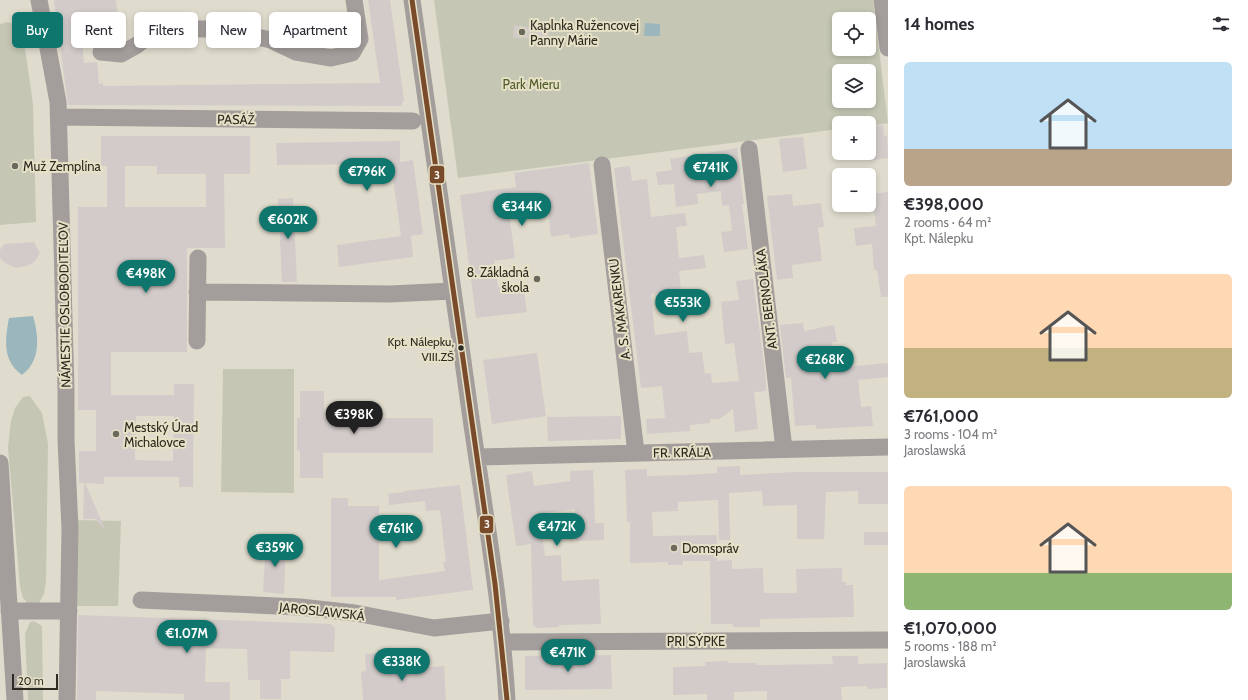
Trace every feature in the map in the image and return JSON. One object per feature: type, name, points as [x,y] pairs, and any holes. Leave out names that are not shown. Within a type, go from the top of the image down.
[{"type":"street","name":"NÁMESTIE OSLOBODITEĽOV","points":[[39,0],[58,102],[59,117],[66,382],[66,440],[70,529],[67,700]]},
{"type":"street","points":[[101,52],[121,54],[137,45],[151,34],[174,29],[220,29],[271,40],[296,52],[331,58],[352,53],[360,39],[354,0]]},
{"type":"street","points":[[412,0],[504,642],[507,700]]},
{"type":"street","points":[[882,0],[888,48]]},
{"type":"street","name":"PASÁŽ","points":[[59,117],[414,121]]},
{"type":"street","name":"ANT. BERNOLÁKA","points":[[749,148],[784,449]]},
{"type":"street","name":"A. S. MAKARENKU","points":[[602,166],[636,453]]},
{"type":"street","points":[[197,341],[198,258]]},
{"type":"street","points":[[197,292],[390,294],[453,291]]},
{"type":"street","name":"FR. KRÁĽA","points":[[477,457],[888,447]]},
{"type":"street","points":[[0,462],[15,700]]},
{"type":"street","name":"JAROSLAWSKÁ","points":[[141,600],[300,607],[355,613],[434,628],[501,621]]},
{"type":"street","points":[[9,611],[69,611]]},
{"type":"street","name":"PRI SÝPKE","points":[[504,642],[888,640]]},
{"type":"green space","name":"Park Mieru","points":[[434,0],[873,0],[874,12],[832,12],[832,56],[876,56],[876,25],[888,123],[876,125],[876,116],[832,116],[832,130],[458,178]]},
{"type":"green space","points":[[7,22],[12,24],[12,48],[25,48],[33,104],[36,222],[0,225],[0,24]]},
{"type":"green space","points":[[223,369],[294,369],[294,493],[221,492]]},
{"type":"green space","points":[[30,396],[42,413],[48,444],[46,581],[44,594],[38,605],[29,605],[23,598],[20,587],[8,447],[11,421],[15,408],[23,397]]},
{"type":"green space","points":[[76,520],[121,521],[118,606],[74,606]]},
{"type":"green space","points":[[34,621],[42,626],[43,700],[28,700],[25,634],[30,622]]},
{"type":"water","points":[[645,23],[660,24],[660,36],[644,36]]},
{"type":"water","points":[[33,316],[37,348],[33,363],[22,375],[11,363],[6,349],[9,318]]},
{"type":"building","points":[[54,0],[116,0],[117,12],[71,12],[71,48],[83,48],[84,63],[97,62],[99,84],[103,83],[103,86],[380,83],[368,0],[390,0],[404,100],[401,106],[68,105],[60,48],[63,48],[63,12],[56,12]]},
{"type":"building","points":[[514,25],[549,30],[548,38],[513,38]]},
{"type":"building","points":[[883,125],[884,136],[887,135],[888,158],[876,160],[876,126]]},
{"type":"building","points":[[101,136],[250,136],[250,174],[224,174],[225,248],[187,248],[187,352],[111,352],[111,395],[174,395],[174,384],[194,384],[193,487],[179,487],[179,477],[104,477],[104,484],[85,483],[105,529],[95,519],[83,519],[84,483],[79,483],[79,451],[96,451],[96,410],[78,410],[78,207],[107,207],[107,166],[101,166]],"holes":[[[125,166],[157,166],[157,174],[206,174],[206,207],[125,207]],[[136,416],[174,416],[173,461],[135,460]]]},
{"type":"building","points":[[803,137],[807,169],[783,172],[779,139]]},
{"type":"building","points":[[400,141],[400,162],[413,160],[423,234],[411,236],[413,257],[339,267],[337,245],[401,236],[391,164],[277,165],[276,143]]},
{"type":"building","points":[[737,148],[748,249],[724,252],[721,232],[732,231],[729,205],[722,206],[721,191],[697,194],[698,204],[676,207],[674,184],[658,185],[656,172],[672,170],[670,159]]},
{"type":"building","points":[[589,163],[598,234],[570,238],[569,234],[551,237],[548,210],[537,212],[536,208],[509,212],[515,258],[494,261],[498,287],[523,284],[527,312],[476,318],[460,195],[516,187],[514,173]]},
{"type":"building","points":[[630,166],[632,181],[647,179],[651,217],[685,213],[687,226],[676,227],[679,258],[704,255],[706,268],[679,271],[681,291],[651,294],[655,335],[687,331],[689,353],[702,352],[705,374],[711,373],[712,383],[739,381],[734,343],[725,344],[721,302],[739,300],[736,281],[753,279],[766,380],[766,391],[754,392],[758,429],[735,432],[733,409],[719,419],[710,419],[710,423],[690,425],[690,431],[647,434],[646,419],[665,418],[662,386],[641,388],[614,168]]},
{"type":"building","points":[[888,192],[888,297],[881,297],[877,270],[874,270],[872,244],[856,246],[854,228],[876,226],[874,212],[876,212],[876,194]]},
{"type":"building","points":[[792,194],[793,206],[821,203],[824,227],[818,228],[822,261],[792,265],[793,278],[777,280],[767,196]]},
{"type":"building","points":[[293,198],[297,282],[282,282],[278,199]]},
{"type":"building","points":[[34,242],[40,253],[36,260],[30,265],[16,268],[5,263],[0,258],[0,250],[4,244]]},
{"type":"building","points":[[803,323],[804,331],[834,325],[837,342],[832,342],[835,368],[888,363],[888,377],[858,380],[861,407],[871,406],[873,426],[816,429],[816,425],[795,426],[791,378],[786,378],[780,325]]},
{"type":"building","points":[[537,353],[546,416],[492,424],[483,360]]},
{"type":"building","points":[[300,391],[324,391],[324,418],[433,418],[433,453],[323,453],[323,478],[300,478],[300,450],[297,451],[297,418],[300,418]]},
{"type":"building","points":[[621,416],[621,439],[548,441],[547,417]]},
{"type":"building","points":[[740,466],[740,475],[793,472],[888,472],[888,504],[858,504],[858,491],[826,492],[824,539],[797,539],[797,505],[763,506],[762,491],[729,493],[730,540],[719,540],[718,500],[678,502],[678,511],[652,512],[653,536],[717,535],[717,561],[732,560],[732,569],[763,568],[764,593],[797,593],[796,569],[842,568],[842,582],[846,582],[846,585],[853,585],[854,617],[760,619],[760,627],[733,627],[733,624],[711,624],[710,561],[683,561],[683,565],[668,565],[668,562],[630,563],[630,522],[627,522],[625,470],[647,469],[647,476],[686,475],[717,473],[717,467]]},
{"type":"building","points":[[593,470],[595,523],[604,523],[604,540],[576,541],[575,509],[539,514],[545,556],[561,555],[562,581],[599,579],[601,624],[559,625],[559,627],[537,628],[533,625],[531,544],[516,546],[506,475],[532,471],[534,486],[570,481],[570,471]]},
{"type":"building","points":[[460,485],[473,590],[396,600],[396,597],[331,597],[331,498],[348,498],[348,506],[379,506],[379,580],[445,571],[443,562],[446,562],[440,510],[426,511],[425,501],[389,505],[388,494]]},
{"type":"building","points":[[864,532],[888,532],[888,545],[864,545]]},
{"type":"building","points":[[266,543],[286,544],[284,594],[263,592]]},
{"type":"building","points":[[78,615],[331,624],[335,628],[334,652],[290,651],[290,679],[281,679],[281,699],[260,699],[260,680],[248,680],[247,649],[206,648],[205,682],[230,682],[230,700],[184,700],[184,694],[96,691],[96,700],[77,700]]},
{"type":"building","points":[[383,653],[384,670],[444,666],[446,700],[363,700],[361,672],[366,671],[365,654]]},
{"type":"building","points":[[611,655],[612,689],[525,690],[525,656]]},
{"type":"building","points":[[832,656],[858,656],[858,664],[887,663],[887,688],[867,689],[867,686],[841,687],[842,700],[767,700],[767,691],[734,692],[734,700],[707,700],[707,694],[673,695],[673,667],[706,666],[705,662],[728,661],[728,663],[757,663],[757,665],[833,664]]},
{"type":"transit line","name":"3","points":[[412,0],[495,584],[507,700]]},
{"type":"place","name":"Kaplnka Ružencovej Panny Márie","points":[[522,32]]},
{"type":"place","name":"Muž Zemplína","points":[[15,166]]},
{"type":"place","name":"8. Základná škola","points":[[537,279]]},
{"type":"place","name":"Kpt. Nálepku, VIII.ZŠ","points":[[461,348]]},
{"type":"place","name":"Mestský Úrad Michalovce","points":[[116,434]]},
{"type":"place","name":"Domspráv","points":[[674,548]]}]
